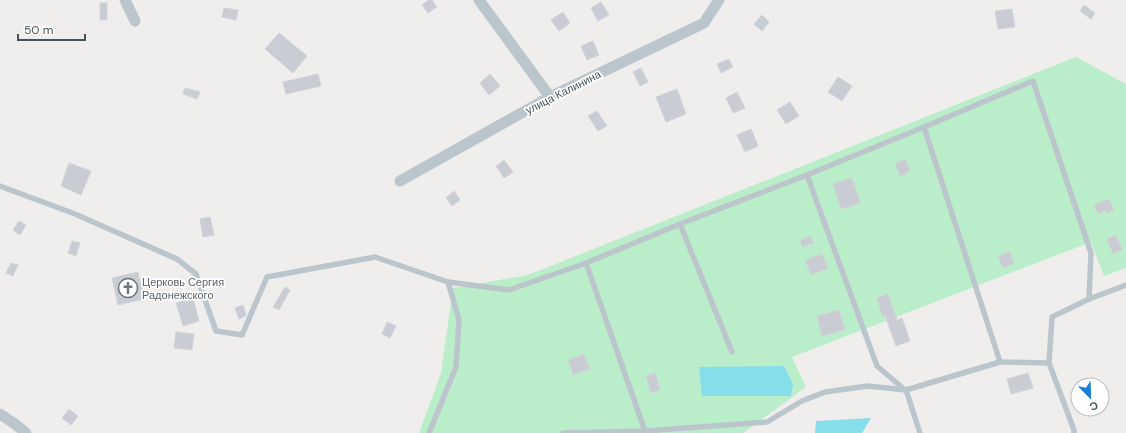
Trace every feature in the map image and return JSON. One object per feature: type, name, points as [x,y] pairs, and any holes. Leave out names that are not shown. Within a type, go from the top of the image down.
[{"type":"street","points":[[125,0],[134,21]]},
{"type":"street","points":[[479,0],[550,97]]},
{"type":"street","name":"улица Калинина","points":[[400,182],[550,97],[704,23],[719,0]]},
{"type":"street","points":[[0,414],[26,433]]},
{"type":"lane","points":[[0,186],[76,214],[177,259],[196,274],[216,331],[242,335],[267,277],[375,257],[448,282],[509,290],[586,263],[680,224],[807,175],[1033,81],[1091,253],[1089,299]]},
{"type":"lane","points":[[924,127],[1000,362]]},
{"type":"lane","points":[[807,175],[877,366],[906,390],[920,433]]},
{"type":"lane","points":[[680,224],[732,352]]},
{"type":"lane","points":[[586,263],[645,431]]},
{"type":"lane","points":[[429,433],[456,367],[459,320],[448,282]]},
{"type":"lane","points":[[1074,433],[1049,363],[1052,317],[1089,299],[1126,285]]},
{"type":"lane","points":[[563,433],[645,431],[767,422],[802,401],[825,392],[868,386],[906,390],[1000,362],[1049,363]]},
{"type":"green space","points":[[1076,57],[1126,84],[1126,268],[1104,276],[1091,242],[792,357],[806,387],[743,433],[419,433],[441,373],[453,288],[528,275]]},
{"type":"water","points":[[784,366],[793,384],[791,396],[702,396],[699,367]]},
{"type":"water","points":[[871,418],[862,433],[815,433],[816,421]]},
{"type":"building","points":[[429,0],[432,0],[437,7],[428,13],[422,5]]},
{"type":"building","points":[[601,2],[609,15],[598,21],[591,8]]},
{"type":"building","points":[[100,3],[107,3],[107,20],[100,20]]},
{"type":"building","points":[[1084,5],[1095,13],[1091,19],[1080,11]]},
{"type":"building","points":[[224,8],[238,10],[236,20],[222,17]]},
{"type":"building","points":[[1012,9],[1015,27],[998,29],[995,11]]},
{"type":"building","points":[[563,12],[570,23],[559,31],[551,20]]},
{"type":"building","points":[[762,15],[769,22],[762,31],[754,24]]},
{"type":"building","points":[[279,33],[307,56],[293,73],[265,49]]},
{"type":"building","points":[[593,41],[599,55],[587,60],[581,46]]},
{"type":"building","points":[[729,59],[733,67],[721,73],[717,64]]},
{"type":"building","points":[[641,68],[648,82],[640,86],[633,72]]},
{"type":"building","points":[[318,74],[321,86],[286,94],[283,82]]},
{"type":"building","points":[[490,74],[500,86],[489,95],[480,83]]},
{"type":"building","points":[[838,77],[852,86],[842,101],[828,92]]},
{"type":"building","points":[[185,88],[200,92],[197,99],[183,94]]},
{"type":"building","points":[[677,89],[686,114],[666,122],[656,97]]},
{"type":"building","points":[[737,92],[745,108],[733,113],[726,98]]},
{"type":"building","points":[[790,102],[799,116],[786,124],[777,110]]},
{"type":"building","points":[[597,111],[607,126],[598,131],[588,116]]},
{"type":"building","points":[[751,129],[758,146],[745,152],[737,135]]},
{"type":"building","points":[[905,159],[910,171],[900,176],[895,164]]},
{"type":"building","points":[[504,160],[513,172],[504,178],[496,166]]},
{"type":"building","points":[[69,163],[91,171],[81,195],[61,186]]},
{"type":"building","points":[[852,178],[860,203],[841,209],[833,184]]},
{"type":"building","points":[[454,191],[460,200],[452,206],[446,198]]},
{"type":"building","points":[[1109,199],[1114,210],[1107,213],[1106,210],[1098,214],[1094,205]]},
{"type":"building","points":[[210,217],[214,235],[203,237],[200,219]]},
{"type":"building","points":[[19,221],[26,225],[20,235],[13,230]]},
{"type":"building","points":[[1116,235],[1122,250],[1113,254],[1107,239]]},
{"type":"building","points":[[811,236],[814,243],[802,247],[800,240]]},
{"type":"building","points":[[72,241],[80,243],[76,256],[68,253]]},
{"type":"building","points":[[1010,251],[1014,264],[1003,268],[998,256]]},
{"type":"building","points":[[822,254],[828,268],[811,275],[805,260]]},
{"type":"building","points":[[11,263],[18,265],[13,276],[6,273]]},
{"type":"building","name":"Церковь Сергия Радонежского","points":[[138,272],[144,299],[118,305],[112,278]]},
{"type":"building","points":[[285,287],[290,290],[279,310],[273,307]]},
{"type":"building","points":[[888,294],[897,320],[902,318],[910,341],[896,346],[885,315],[882,316],[877,298]]},
{"type":"building","points":[[193,298],[199,321],[183,326],[176,303]]},
{"type":"building","points":[[243,305],[246,315],[239,319],[235,308]]},
{"type":"building","points":[[839,310],[845,330],[822,336],[817,316]]},
{"type":"building","points":[[387,322],[396,326],[390,338],[382,334]]},
{"type":"building","points":[[176,332],[194,334],[192,350],[174,348]]},
{"type":"building","points":[[584,354],[590,369],[573,375],[568,360]]},
{"type":"building","points":[[655,373],[660,390],[651,393],[646,376]]},
{"type":"building","points":[[1028,373],[1033,388],[1011,394],[1007,379]]},
{"type":"building","points":[[69,409],[78,416],[71,425],[62,418]]},
{"type":"place","name":"Церковь Сергия Радонежского","points":[[128,288]]}]
